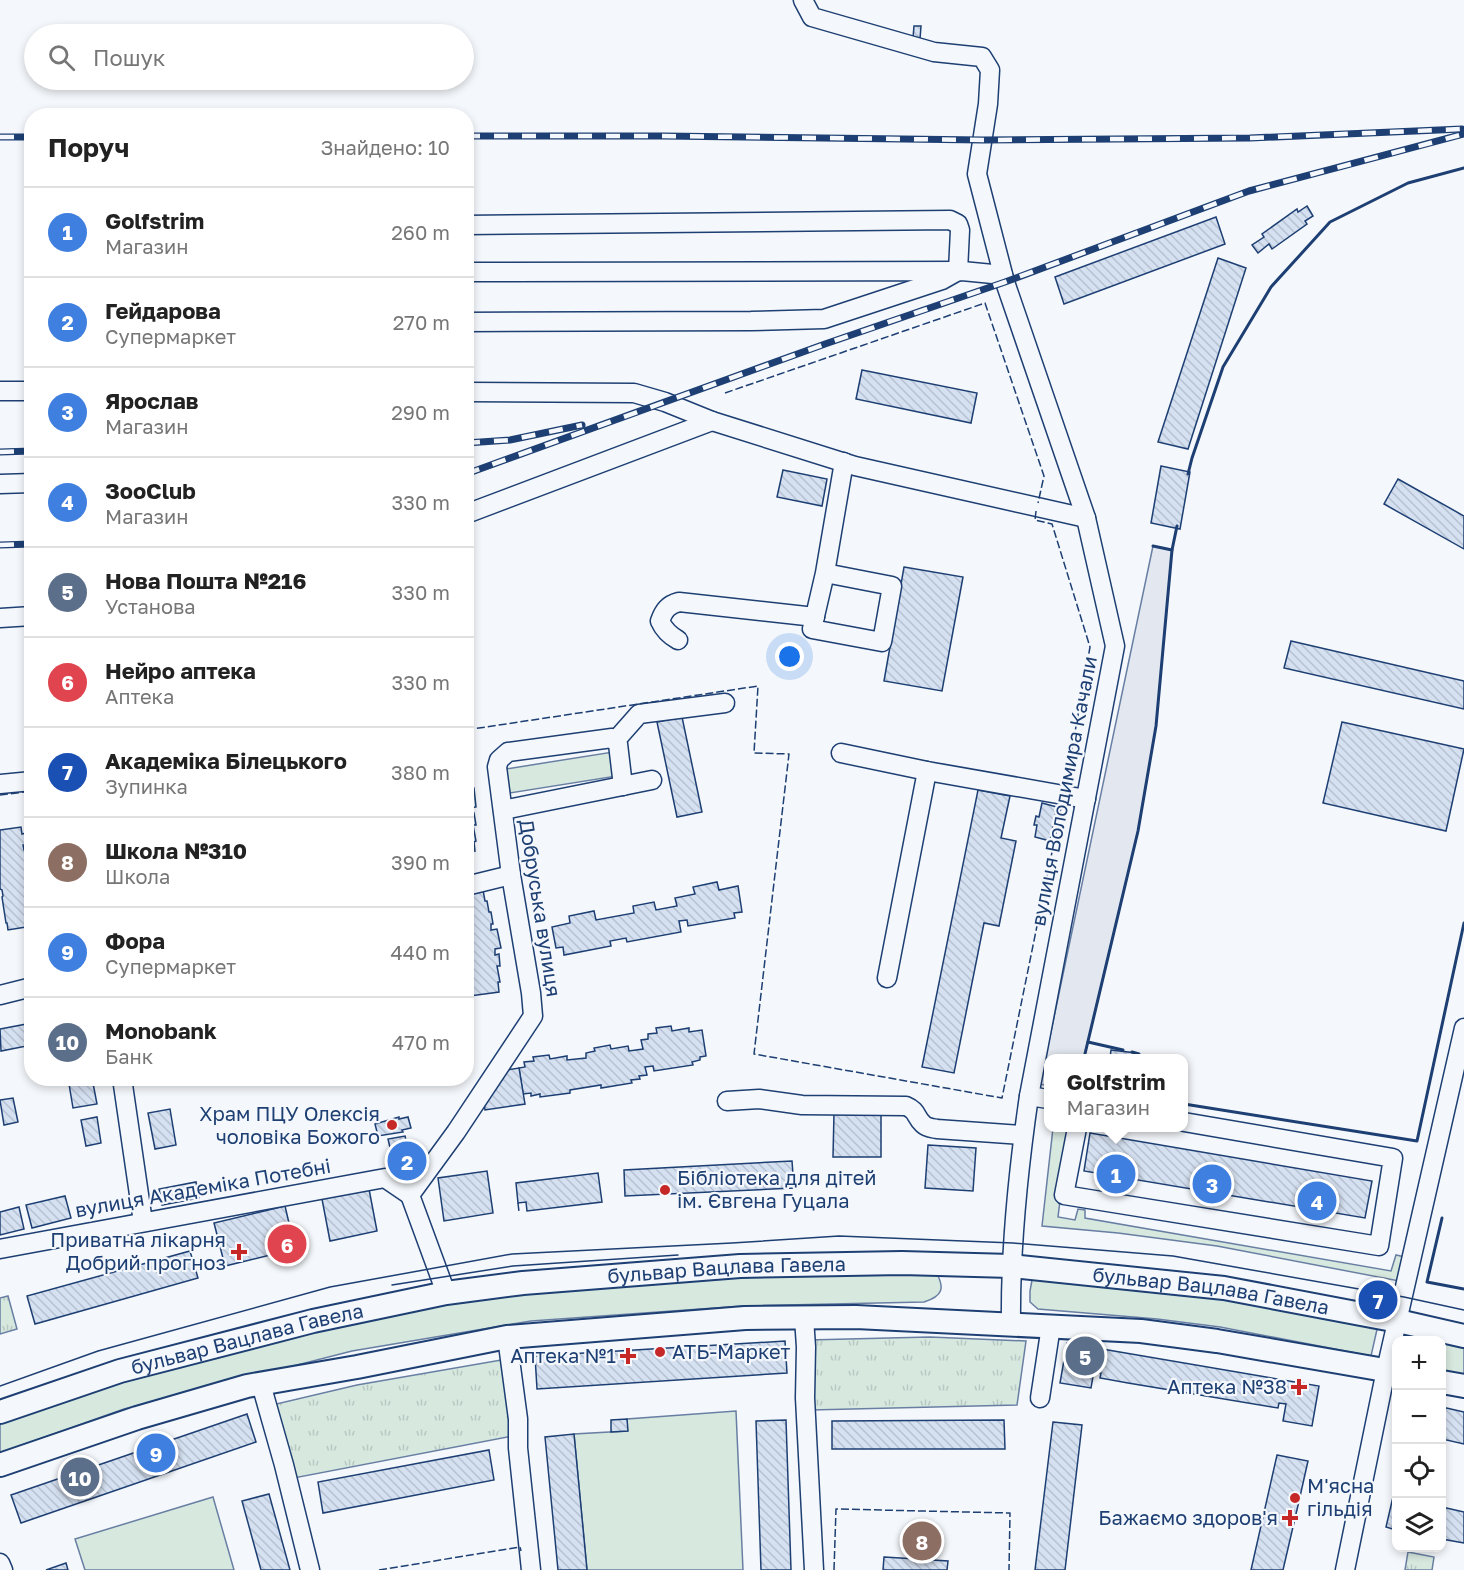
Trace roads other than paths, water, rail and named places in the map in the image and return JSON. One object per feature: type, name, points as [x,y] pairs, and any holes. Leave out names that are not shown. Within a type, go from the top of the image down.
[{"type":"main road","name":"бульвар Вацлава Гавела","points":[[0,1412],[120,1371],[313,1321],[446,1293],[523,1283],[740,1266],[902,1263],[1011,1266],[1224,1288],[1464,1336]]},
{"type":"main road","points":[[0,1465],[137,1418],[247,1386],[507,1337],[745,1318],[856,1317],[1141,1331],[1217,1341],[1391,1371]]},
{"type":"main road","points":[[1446,1383],[1464,1386]]},
{"type":"street","name":"вулиця Володимира Качали","points":[[803,0],[812,17],[934,51],[982,57],[990,70],[989,96],[977,174],[1003,275],[1086,518],[1115,646],[1023,1135],[1011,1266],[1011,1324]]},
{"type":"street","points":[[474,225],[950,220],[960,227],[958,271]]},
{"type":"street","points":[[474,272],[958,271],[1003,275]]},
{"type":"street","points":[[474,322],[824,319],[942,280],[958,271]]},
{"type":"street","points":[[0,391],[24,391]]},
{"type":"street","points":[[474,392],[634,393],[665,402],[712,421],[844,462],[1086,518]]},
{"type":"street","points":[[474,511],[712,421]]},
{"type":"street","points":[[825,573],[892,586],[882,642],[812,629],[825,573],[844,462]]},
{"type":"street","points":[[0,484],[24,483]]},
{"type":"street","points":[[678,640],[669,635],[660,621],[664,610],[679,602],[815,617]]},
{"type":"street","points":[[0,618],[24,616]]},
{"type":"street","points":[[624,786],[616,740],[639,714],[725,703]]},
{"type":"street","name":"Добруська вулиця","points":[[410,1195],[459,1128],[533,1016],[511,874],[497,767],[499,760],[508,752],[609,737],[616,740]]},
{"type":"street","points":[[841,753],[927,771],[1086,799]]},
{"type":"street","points":[[887,978],[927,771]]},
{"type":"street","points":[[503,810],[651,780]]},
{"type":"street","points":[[0,784],[24,782]]},
{"type":"street","points":[[474,884],[511,874]]},
{"type":"street","points":[[0,995],[24,989]]},
{"type":"street","points":[[1345,1570],[1391,1371],[1398,1321],[1464,1028]]},
{"type":"street","points":[[123,1086],[143,1222]]},
{"type":"street","points":[[1029,1096],[1044,1098]]},
{"type":"street","points":[[726,1101],[759,1099],[802,1105],[906,1106],[916,1112],[921,1123],[928,1127],[1023,1135]]},
{"type":"street","points":[[1076,1132],[1064,1195],[1379,1246],[1394,1158],[1188,1123]]},
{"type":"street","name":"вулиця Академіка Потебні","points":[[0,1249],[385,1178],[410,1195]]},
{"type":"street","points":[[410,1195],[446,1293]]},
{"type":"street","points":[[804,1318],[805,1398],[814,1570]]},
{"type":"street","points":[[1040,1398],[1051,1326]]},
{"type":"street","points":[[507,1337],[518,1419],[531,1570]]},
{"type":"street","points":[[261,1384],[310,1570]]},
{"type":"street","points":[[0,1563],[3,1570]]},
{"type":"tram line","points":[[0,1386],[98,1351],[330,1287],[512,1254],[839,1236],[1013,1243],[1173,1256],[1404,1297],[1464,1310]]},
{"type":"tram line","points":[[392,1285],[513,1266],[678,1255]]},
{"type":"railway","points":[[474,136],[983,140],[1250,138],[1462,129]]},
{"type":"railway","points":[[474,471],[825,344],[1005,282],[1249,191],[1464,134]]},
{"type":"railway","points":[[0,137],[24,137]]},
{"type":"railway","points":[[474,442],[510,440],[582,425]]},
{"type":"railway","points":[[0,452],[24,451]]},
{"type":"railway","points":[[0,545],[24,544]]},
{"type":"place","name":"Храм ПЦУ Олексія чоловіка Божого","points":[[392,1125]]},
{"type":"place","name":"Гейдарова","points":[[407,1161]]},
{"type":"place","name":"Golfstrim","points":[[1116,1174]]},
{"type":"place","name":"Ярослав","points":[[1212,1184]]},
{"type":"place","name":"Бібліотека для дітей ім. Євгена Гуцала","points":[[665,1190]]},
{"type":"place","name":"ЗооClub","points":[[1317,1201]]},
{"type":"place","name":"Нейро аптека","points":[[287,1244]]},
{"type":"place","name":"Приватна лікарня Добрий прогноз","points":[[239,1252]]},
{"type":"place","name":"Академіка Білецького","points":[[1378,1300]]},
{"type":"place","name":"АТБ-Маркет","points":[[660,1352]]},
{"type":"place","name":"Аптека №1","points":[[628,1356]]},
{"type":"place","name":"Нова Пошта №216","points":[[1085,1356]]},
{"type":"place","name":"Аптека №38","points":[[1299,1387]]},
{"type":"place","name":"Фора","points":[[156,1453]]},
{"type":"place","name":"Monobank","points":[[80,1477]]},
{"type":"place","name":"М'ясна гільдія","points":[[1295,1498]]},
{"type":"place","name":"Бажаємо здоров'я","points":[[1290,1518]]},
{"type":"place","name":"Школа №310","points":[[922,1541]]}]
